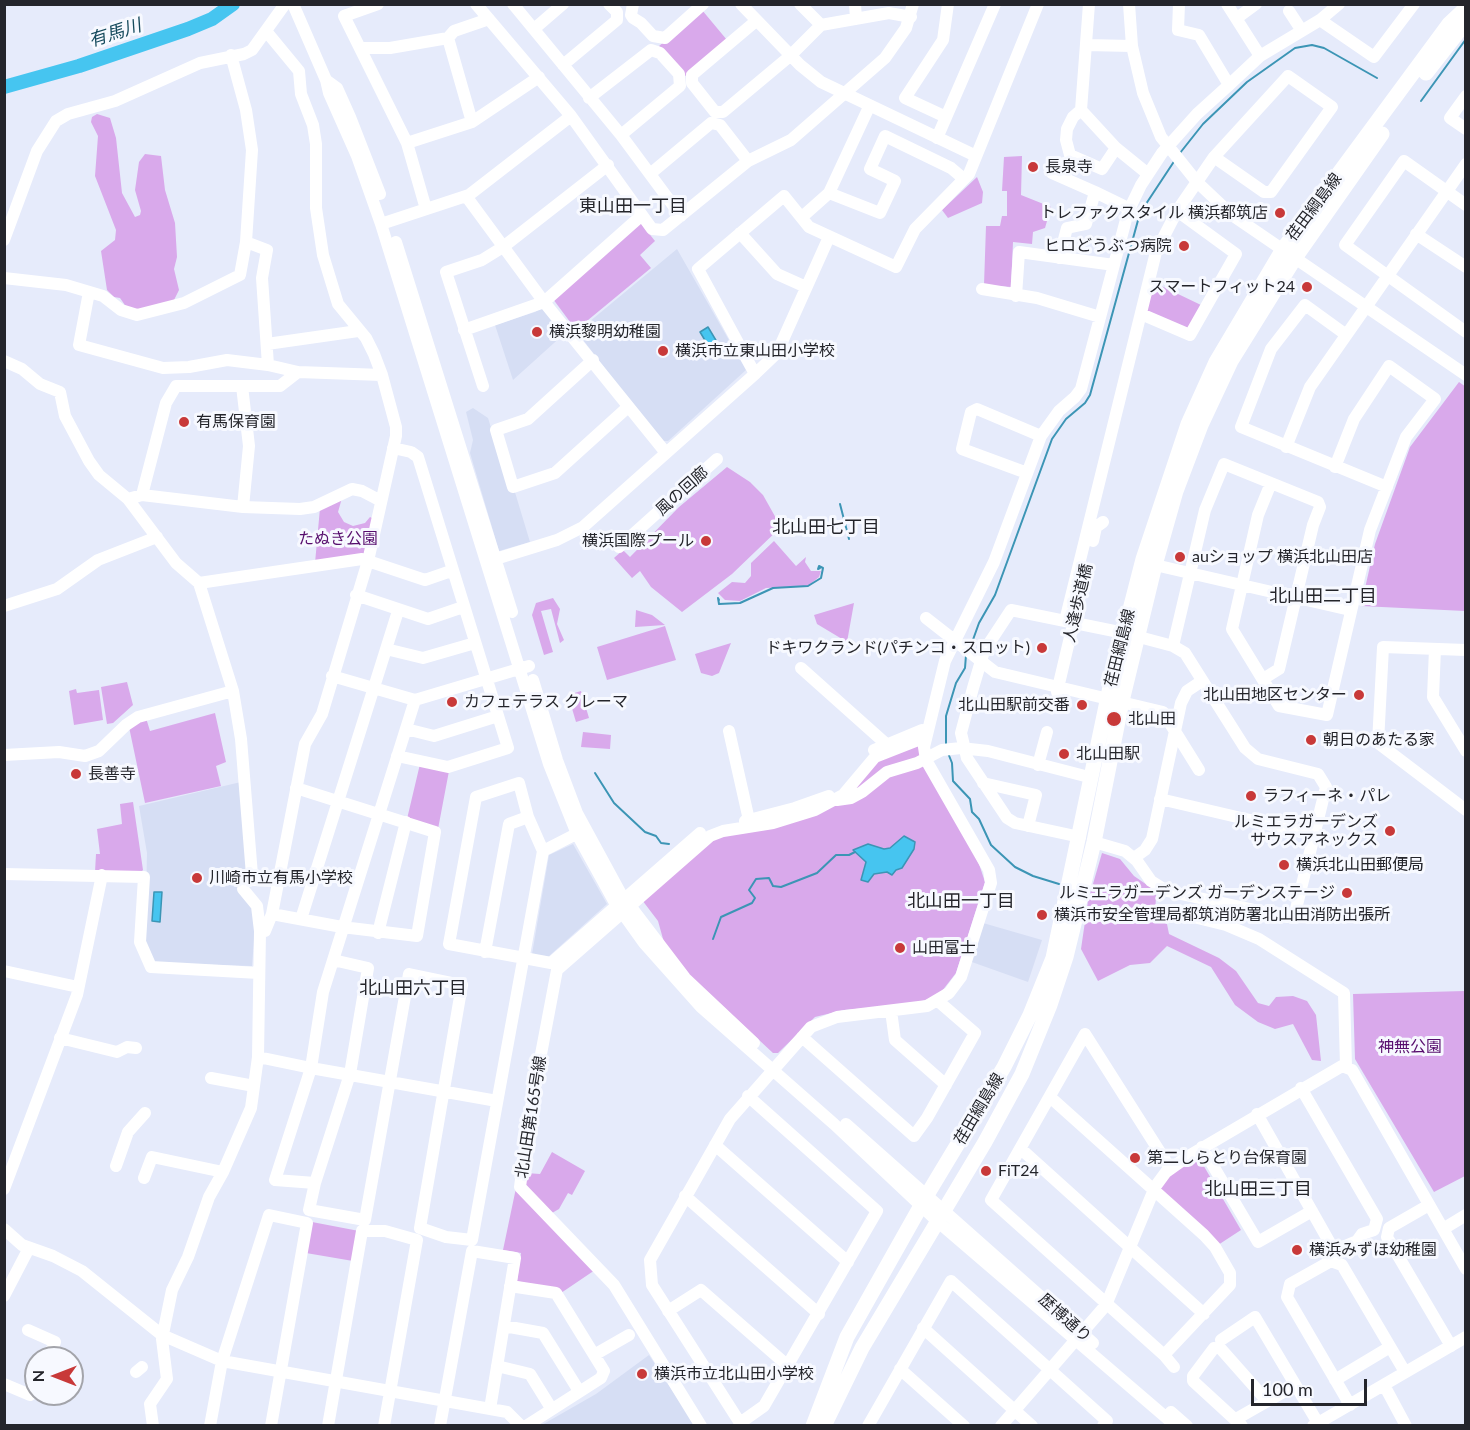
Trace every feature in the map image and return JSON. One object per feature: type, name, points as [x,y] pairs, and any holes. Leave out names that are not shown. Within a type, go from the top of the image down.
[{"type":"main road","name":"荏田綱島線","points":[[824,1425],[862,1348],[1022,1074],[1050,1005],[1066,957],[1087,840],[1162,496],[1188,424],[1216,362],[1449,24],[1466,8]]},
{"type":"main road","name":"荏田綱島線","points":[[1130,635],[1155,565],[1176,491],[1206,415],[1231,361],[1289,253],[1466,22]]},
{"type":"main road","name":"荏田綱島線","points":[[813,1425],[847,1337],[1004,1067],[1030,1014],[1053,958],[1087,840]]},
{"type":"street","points":[[4,240],[37,151],[56,121],[68,114],[115,101],[200,63],[252,50],[285,4]]},
{"type":"street","name":"歴博通り","points":[[293,4],[385,222],[525,668],[549,764],[581,832],[618,897],[668,972],[701,1007],[775,1067],[1176,1425]]},
{"type":"street","points":[[378,4],[344,16],[407,143],[426,209]]},
{"type":"street","points":[[476,4],[571,116],[652,229],[663,230],[748,161],[791,140],[846,95],[898,43],[912,10]]},
{"type":"street","points":[[513,4],[621,135],[681,216]]},
{"type":"street","points":[[534,28],[562,4]]},
{"type":"street","points":[[563,65],[617,20],[617,12],[609,4]]},
{"type":"street","points":[[633,4],[630,15],[653,36],[665,38],[703,4]]},
{"type":"street","points":[[741,4],[790,56],[821,82],[976,156]]},
{"type":"street","points":[[800,4],[821,25]]},
{"type":"street","points":[[855,4],[856,20]]},
{"type":"street","points":[[946,117],[905,98],[943,40],[948,4]]},
{"type":"street","points":[[937,138],[995,4]]},
{"type":"street","points":[[1089,4],[1081,110],[1073,117],[1067,129],[1066,140],[1070,155],[1102,170],[1116,148]]},
{"type":"street","points":[[1129,4],[1132,46],[1143,93],[1161,137],[1184,168],[1232,215],[1466,375]]},
{"type":"street","points":[[1179,4],[1178,30],[1199,35],[1228,85]]},
{"type":"street","points":[[1227,4],[1260,56]]},
{"type":"street","points":[[1237,18],[1256,4]]},
{"type":"street","points":[[748,1096],[877,1210],[764,1406],[741,1424],[652,1285],[650,1260],[730,1119],[748,1096],[812,1027],[837,1017],[917,1008],[938,1001],[961,977],[991,883],[989,870],[926,760],[927,732],[945,661],[994,562],[1041,436],[1054,416],[1081,389],[1130,208],[1148,174],[1162,153],[1197,114],[1260,56],[1320,20],[1339,4]]},
{"type":"street","points":[[1320,20],[1374,57],[1414,4]]},
{"type":"street","points":[[755,374],[698,269],[784,196],[809,227],[896,267],[915,229],[964,179],[976,156],[1036,5]]},
{"type":"street","points":[[756,21],[692,75],[692,83],[715,111],[723,112],[790,56],[821,25],[912,10]]},
{"type":"street","points":[[1289,10],[1302,31]]},
{"type":"street","points":[[361,48],[390,48],[448,39],[454,31],[489,19]]},
{"type":"street","points":[[260,931],[265,931],[272,914],[306,744],[322,714],[368,561],[396,427],[382,375],[366,338],[338,304],[320,244],[316,208],[316,144],[313,125],[301,94],[299,71],[266,31]]},
{"type":"street","points":[[448,39],[472,122]]},
{"type":"street","points":[[1086,45],[1132,46]]},
{"type":"street","points":[[589,98],[651,50],[660,53],[680,74],[680,86],[621,135]]},
{"type":"street","points":[[4,278],[66,285],[103,296],[129,314],[162,311],[184,303],[240,275],[246,242],[252,150],[246,110],[231,56]]},
{"type":"street","points":[[1065,621],[1156,252],[1177,212],[1214,157],[1288,76],[1332,107],[1271,192],[1264,192],[1214,157]]},
{"type":"street","points":[[407,143],[472,122],[538,77]]},
{"type":"street","points":[[1466,96],[1450,118],[1466,129]]},
{"type":"street","points":[[802,217],[830,193],[866,105]]},
{"type":"street","points":[[1081,110],[1116,148],[1148,174]]},
{"type":"street","points":[[385,222],[466,196],[571,116]]},
{"type":"street","points":[[650,174],[711,123],[720,125],[748,161]]},
{"type":"street","points":[[830,193],[880,213],[895,181],[870,169],[885,136],[951,168],[964,179]]},
{"type":"street","points":[[1466,205],[1404,161],[1345,245],[1466,332]]},
{"type":"street","points":[[1286,447],[1310,387],[1466,164]]},
{"type":"street","points":[[483,386],[446,272],[482,260],[503,247],[608,165]]},
{"type":"street","points":[[1052,173],[1130,208]]},
{"type":"street","points":[[1059,258],[1067,228],[1086,224],[1095,192]]},
{"type":"street","points":[[466,196],[544,302],[666,453]]},
{"type":"street","points":[[1141,314],[1190,335],[1236,254],[1177,212]]},
{"type":"street","points":[[464,330],[544,302],[642,214]]},
{"type":"street","points":[[740,233],[777,274],[806,287]]},
{"type":"street","points":[[1416,234],[1466,267]]},
{"type":"street","points":[[492,560],[557,540],[583,527],[755,374],[777,352],[829,237]]},
{"type":"street","points":[[246,242],[267,250],[262,279],[268,365]]},
{"type":"street","points":[[1016,296],[1019,252],[1114,265]]},
{"type":"street","points":[[982,290],[1037,298],[1100,317]]},
{"type":"street","points":[[88,292],[79,345],[163,368],[189,367],[226,360],[268,365],[297,372],[382,375]]},
{"type":"street","points":[[1345,334],[1305,305],[1271,349],[1240,425],[1241,429],[1386,487]]},
{"type":"street","points":[[267,344],[358,331]]},
{"type":"street","points":[[593,360],[528,419],[496,430],[513,487],[555,473],[628,407]]},
{"type":"street","points":[[4,361],[22,369],[40,384],[60,392],[65,416],[80,448],[99,475],[128,499],[176,563],[199,583],[233,691],[241,739],[252,874],[254,880],[278,881]]},
{"type":"street","points":[[1271,483],[1258,515],[1232,628],[1279,706],[1327,715],[1370,530],[1406,438],[1435,399],[1389,366],[1354,419],[1335,467]]},
{"type":"street","points":[[142,495],[172,390],[176,386],[280,386],[297,372]]},
{"type":"street","points":[[242,386],[249,446],[243,507]]},
{"type":"street","points":[[1027,473],[962,449],[971,412],[977,410],[1041,436]]},
{"type":"street","points":[[393,448],[411,452],[418,458],[451,571],[508,748],[448,767],[397,756]]},
{"type":"street","name":"風の回廊","points":[[619,547],[717,459]]},
{"type":"street","points":[[1173,646],[1205,510],[1224,464],[1318,502],[1320,507],[1279,669],[1263,679]]},
{"type":"street","points":[[128,499],[142,495],[243,507],[314,507],[352,489],[362,491],[381,501]]},
{"type":"street","name":"人逢歩道橋","points":[[1057,691],[1096,527],[1104,522]]},
{"type":"street","points":[[4,606],[57,589],[98,560],[157,537]]},
{"type":"street","points":[[199,583],[362,559],[425,580],[451,571]]},
{"type":"street","points":[[1155,565],[1350,610]]},
{"type":"street","points":[[356,595],[428,619],[463,607]]},
{"type":"street","points":[[301,919],[398,610]]},
{"type":"street","points":[[1011,610],[1065,621],[1173,646],[1185,653],[1245,748],[1258,759],[1311,772],[1323,779],[1326,787],[1295,913],[1287,917],[1167,891],[1151,881],[1134,858],[1125,851],[1015,823],[1003,814],[967,758],[961,733],[984,651],[1011,610]]},
{"type":"street","points":[[926,618],[991,668],[1057,691],[1163,712],[1199,770]]},
{"type":"street","points":[[386,649],[423,658],[475,643]]},
{"type":"street","points":[[1464,805],[1378,743],[1383,647],[1466,650]]},
{"type":"street","points":[[1436,649],[1433,697],[1466,751]]},
{"type":"street","points":[[332,676],[415,700],[525,668]]},
{"type":"street","points":[[801,668],[885,743]]},
{"type":"street","points":[[1134,858],[1145,850],[1152,839],[1181,703],[1187,691],[1202,681]]},
{"type":"street","points":[[4,755],[59,752],[85,756],[99,751],[126,725],[138,717],[233,691]]},
{"type":"street","points":[[315,1183],[275,1180],[311,1068],[323,992],[415,700]]},
{"type":"street","points":[[406,729],[434,736],[498,716]]},
{"type":"street","points":[[729,731],[749,820]]},
{"type":"street","points":[[333,960],[368,968],[350,1074],[315,1183],[309,1210],[365,1220],[409,974],[462,985],[420,1228],[446,1237],[472,1240],[524,960],[543,851],[528,817],[519,783],[476,797],[449,944],[524,960],[551,963],[699,834],[713,827],[795,808],[833,794],[871,752],[885,743],[927,732]]},
{"type":"street","points":[[629,911],[697,845],[715,834],[772,823],[815,810],[836,800],[875,758],[927,732]]},
{"type":"street","points":[[1038,765],[1047,732]]},
{"type":"street","points":[[836,800],[851,798],[887,772],[917,763],[942,750],[961,748],[988,751],[1085,776]]},
{"type":"street","points":[[983,783],[1036,795],[1028,826]]},
{"type":"street","points":[[272,914],[378,933],[417,936],[435,832],[297,788]]},
{"type":"street","points":[[1160,799],[1314,835]]},
{"type":"street","points":[[485,952],[509,824],[528,817]]},
{"type":"street","points":[[378,933],[406,822]]},
{"type":"street","points":[[543,851],[581,832]]},
{"type":"street","points":[[4,874],[144,877],[140,942],[152,967],[259,973]]},
{"type":"street","points":[[6,1182],[78,987],[102,875]]},
{"type":"street","points":[[153,1425],[150,1404],[167,1379],[162,1335],[172,1290],[188,1257],[209,1197],[248,1121],[254,1086],[258,1057],[260,931],[257,906],[243,889]]},
{"type":"street","name":"北山田第165号線","points":[[629,911],[557,970],[530,1112],[519,1188],[614,1285],[701,1425]]},
{"type":"street","points":[[1168,911],[1226,925],[1259,939],[1344,993],[1346,1066],[1352,1071],[1466,1269]]},
{"type":"street","points":[[4,971],[78,987]]},
{"type":"street","points":[[802,1037],[914,1136],[975,1033],[938,1001]]},
{"type":"street","points":[[891,1011],[895,1040],[946,1085]]},
{"type":"street","points":[[1170,1168],[1085,1034],[991,1200],[1164,1355],[1174,1367]]},
{"type":"street","points":[[60,1038],[117,1052],[127,1047],[136,1048]]},
{"type":"street","points":[[258,1057],[497,1101]]},
{"type":"street","points":[[1001,1425],[1106,1305],[1154,1190],[1170,1168],[1301,1088],[1346,1066]]},
{"type":"street","points":[[211,1078],[254,1086]]},
{"type":"street","points":[[1257,1114],[1334,1248],[1338,1249],[1356,1241],[1377,1225],[1377,1219],[1301,1088]]},
{"type":"street","points":[[1050,1097],[1209,1241],[1230,1273],[1230,1286],[1164,1355]]},
{"type":"street","points":[[116,1166],[128,1132],[145,1113]]},
{"type":"street","points":[[715,1145],[848,1262]]},
{"type":"street","points":[[1202,1148],[1258,1242],[1312,1211]]},
{"type":"street","points":[[1021,1149],[1204,1314]]},
{"type":"street","points":[[144,1178],[152,1158],[223,1172]]},
{"type":"street","points":[[686,1196],[819,1314]]},
{"type":"street","points":[[1429,1205],[1389,1228],[1387,1237],[1450,1346]]},
{"type":"street","points":[[210,1425],[222,1360],[269,1215],[307,1223],[271,1425]]},
{"type":"street","points":[[1443,1229],[1466,1215]]},
{"type":"street","points":[[4,1229],[22,1245],[53,1256],[82,1271],[162,1335],[222,1360],[490,1408],[507,1412],[521,1425]]},
{"type":"street","points":[[328,1425],[362,1231],[385,1231],[417,1240],[384,1425]]},
{"type":"street","points":[[4,1296],[29,1248]]},
{"type":"street","points":[[441,1425],[472,1251],[515,1258],[490,1408]]},
{"type":"street","points":[[1350,1406],[1287,1297],[1290,1284],[1336,1260],[1342,1265],[1405,1372]]},
{"type":"street","points":[[868,1425],[951,1281],[1107,1420],[1103,1425]]},
{"type":"street","points":[[510,1286],[556,1293],[594,1355],[603,1375],[525,1425]]},
{"type":"street","points":[[669,1311],[701,1290],[788,1366]]},
{"type":"street","points":[[1294,1386],[1267,1401],[1239,1422],[1193,1381],[1193,1376],[1219,1346],[1255,1317],[1294,1386],[1324,1423],[1405,1372],[1466,1338]]},
{"type":"street","points":[[504,1326],[543,1333],[579,1391]]},
{"type":"street","points":[[923,1328],[1032,1425]]},
{"type":"street","points":[[28,1330],[55,1342],[53,1346]]},
{"type":"street","points":[[594,1355],[630,1335]]},
{"type":"street","name":"歴博通り","points":[[1078,1336],[1187,1425]]},
{"type":"street","points":[[1219,1346],[1267,1401]]},
{"type":"street","points":[[1335,1380],[1390,1347]]},
{"type":"street","points":[[497,1366],[530,1374],[551,1408]]},
{"type":"street","points":[[900,1369],[964,1425]]},
{"type":"street","points":[[4,1384],[24,1392]]},
{"type":"street","points":[[1384,1385],[1406,1425]]},
{"type":"shaded area","name":"横浜市立東山田小学校","points":[[677,249],[746,370],[668,441],[661,441],[577,332]]},
{"type":"shaded area","points":[[543,307],[564,334],[513,380],[495,325],[535,312]]},
{"type":"shaded area","points":[[473,408],[488,418],[510,490],[514,489],[530,542],[499,551],[470,453],[473,440],[466,412]]},
{"type":"shaded area","name":"川崎市立有馬小学校","points":[[241,782],[247,868],[247,883],[243,889],[253,910],[255,928],[252,966],[153,963],[145,942],[147,853],[139,806]]},
{"type":"shaded area","points":[[573,844],[607,904],[548,957],[532,954],[549,855]]},
{"type":"shaded area","points":[[983,923],[1042,940],[1028,982],[969,961]]},
{"type":"shaded area","name":"横浜市立北山田小学校","points":[[649,1355],[695,1425],[540,1426],[596,1394]]},
{"type":"green space","points":[[702,10],[727,40],[684,77],[659,46]]},
{"type":"green space","points":[[97,114],[110,118],[116,138],[122,193],[135,217],[140,215],[141,211],[135,190],[139,162],[145,154],[161,156],[165,190],[175,223],[177,257],[174,269],[179,290],[174,300],[146,310],[127,308],[120,298],[114,297],[107,290],[101,251],[115,240],[116,230],[95,176],[98,136],[91,122],[92,117]]},
{"type":"green space","points":[[1022,156],[1021,195],[1051,207],[1045,228],[1033,232],[1032,244],[1013,242],[1011,287],[984,285],[986,226],[1000,226],[1002,216],[1007,216],[1007,191],[1002,191],[1004,157]]},
{"type":"green space","points":[[977,177],[983,192],[982,203],[948,218],[942,210]]},
{"type":"green space","points":[[639,221],[655,241],[640,255],[651,268],[576,330],[553,299]]},
{"type":"green space","points":[[1153,282],[1201,305],[1187,331],[1146,311]]},
{"type":"green space","points":[[1459,382],[1466,387],[1465,611],[1361,606],[1375,544],[1410,447]]},
{"type":"green space","name":"横浜国際プール","points":[[727,467],[750,482],[763,495],[781,527],[732,574],[682,612],[651,587],[640,571],[632,578],[614,558],[623,550],[630,557],[679,507]]},
{"type":"green space","name":"たぬき公園","points":[[342,498],[338,512],[344,522],[353,526],[365,523],[370,517],[374,519],[366,552],[362,555],[315,563],[320,508]]},
{"type":"green space","points":[[774,541],[796,566],[806,557],[805,562],[811,571],[821,571],[819,577],[808,586],[766,588],[740,601],[725,600],[718,593],[732,582],[745,583],[751,576],[751,563]]},
{"type":"green space","points":[[553,598],[560,609],[557,624],[564,640],[560,643],[551,609],[541,611],[553,652],[544,655],[532,615],[536,603]]},
{"type":"green space","points":[[854,603],[847,642],[817,624],[814,615]]},
{"type":"green space","points":[[636,610],[652,615],[665,625],[635,627]]},
{"type":"green space","points":[[665,626],[676,660],[607,680],[597,647]]},
{"type":"green space","points":[[731,643],[719,673],[712,676],[701,673],[695,654]]},
{"type":"green space","points":[[127,682],[133,705],[113,723],[107,724],[101,687]]},
{"type":"green space","points":[[76,689],[77,693],[99,690],[103,720],[74,725],[69,691]]},
{"type":"green space","points":[[581,691],[589,718],[576,722],[568,695]]},
{"type":"green space","points":[[215,713],[226,762],[216,766],[221,786],[145,803],[129,727],[146,718],[150,731]]},
{"type":"green space","points":[[583,732],[611,735],[610,749],[581,747]]},
{"type":"green space","points":[[917,735],[979,864],[985,882],[956,973],[942,991],[929,999],[912,1004],[844,1010],[815,1017],[778,1053],[773,1053],[686,972],[665,946],[658,921],[639,896],[701,837],[830,799],[855,777]]},
{"type":"green space","points":[[420,764],[449,771],[438,829],[407,819]]},
{"type":"green space","points":[[133,802],[143,870],[141,872],[95,872],[96,854],[100,854],[97,829],[122,824],[120,804]]},
{"type":"green space","points":[[1102,853],[1120,859],[1134,876],[1153,889],[1156,894],[1155,919],[1167,924],[1169,934],[1219,958],[1236,971],[1258,1003],[1269,1006],[1276,997],[1293,996],[1307,1001],[1316,1015],[1321,1061],[1312,1060],[1293,1024],[1275,1029],[1258,1022],[1235,1005],[1211,967],[1167,946],[1150,963],[1130,965],[1098,981],[1081,949],[1088,901]]},
{"type":"green space","name":"神無公園","points":[[1465,991],[1465,1176],[1434,1192],[1355,1059],[1353,994]]},
{"type":"green space","points":[[552,1152],[585,1171],[572,1195],[568,1193],[559,1209],[552,1213],[525,1187],[526,1173],[540,1174]]},
{"type":"green space","points":[[1198,1156],[1241,1230],[1218,1245],[1158,1190],[1170,1174]]},
{"type":"green space","points":[[516,1188],[595,1270],[561,1293],[517,1281],[521,1253],[503,1250]]},
{"type":"green space","points":[[312,1222],[359,1231],[353,1261],[306,1253]]},
{"type":"water","points":[[708,327],[723,352],[715,357],[700,332]]},
{"type":"water","points":[[904,836],[915,842],[914,849],[902,868],[896,870],[892,875],[887,872],[874,874],[868,882],[861,880],[866,862],[853,850],[868,844],[884,849],[890,848]]},
{"type":"water","points":[[154,892],[162,892],[160,922],[152,921]]},
{"type":"waterway","name":"有馬川","points":[[4,87],[79,66],[188,29],[212,19],[233,4]]},
{"type":"waterway","points":[[1421,101],[1466,39]]},
{"type":"waterway","points":[[1180,153],[1203,124],[1247,82],[1295,48],[1312,45],[1324,48],[1377,78]]},
{"type":"waterway","points":[[970,648],[979,623],[995,595],[1052,439],[1066,419],[1085,403],[1090,395],[1140,213],[1175,160]]},
{"type":"waterway","points":[[840,504],[849,539]]},
{"type":"waterway","points":[[719,600],[718,598],[719,604],[740,603],[773,588],[808,586],[821,578],[823,568],[819,566],[818,569],[820,568]]},
{"type":"waterway","points":[[946,744],[946,716],[956,683],[965,668],[966,655]]},
{"type":"waterway","points":[[948,753],[952,763],[953,781],[970,799],[972,812],[979,819],[991,845],[1015,867],[1033,876],[1059,884]]},
{"type":"waterway","points":[[595,773],[614,803],[645,832],[656,836],[661,843],[669,844]]},
{"type":"waterway","points":[[713,939],[721,917],[752,903],[755,898],[749,890],[756,879],[769,878],[773,886],[781,887],[817,873],[836,855],[849,855],[855,852]]},
{"type":"place","name":"長泉寺","points":[[1033,167]]},
{"type":"place","name":"トレファクスタイル 横浜都筑店","points":[[1280,213]]},
{"type":"place","name":"ヒロどうぶつ病院","points":[[1184,246]]},
{"type":"place","name":"スマートフィット24","points":[[1307,287]]},
{"type":"place","name":"横浜黎明幼稚園","points":[[537,332]]},
{"type":"place","name":"横浜市立東山田小学校","points":[[663,351]]},
{"type":"place","name":"有馬保育園","points":[[184,422]]},
{"type":"place","name":"横浜国際プール","points":[[706,541]]},
{"type":"place","name":"auショップ 横浜北山田店","points":[[1180,557]]},
{"type":"place","name":"ドキワクランド(パチンコ・スロット)","points":[[1042,648]]},
{"type":"place","name":"北山田地区センター","points":[[1359,695]]},
{"type":"place","name":"カフェテラス クレーマ","points":[[452,702]]},
{"type":"place","name":"北山田駅前交番","points":[[1082,705]]},
{"type":"place","name":"北山田","points":[[1114,719]]},
{"type":"place","name":"朝日のあたる家","points":[[1311,740]]},
{"type":"place","name":"北山田駅","points":[[1064,754]]},
{"type":"place","name":"長善寺","points":[[76,774]]},
{"type":"place","name":"ラフィーネ・パレ","points":[[1251,796]]},
{"type":"place","name":"ルミエラガーデンズ サウスアネックス","points":[[1390,831]]},
{"type":"place","name":"横浜北山田郵便局","points":[[1284,865]]},
{"type":"place","name":"川崎市立有馬小学校","points":[[197,878]]},
{"type":"place","name":"ルミエラガーデンズ ガーデンステージ","points":[[1347,893]]},
{"type":"place","name":"横浜市安全管理局都筑消防署北山田消防出張所","points":[[1042,915]]},
{"type":"place","name":"山田富士","points":[[900,948]]},
{"type":"place","name":"第二しらとり台保育園","points":[[1135,1158]]},
{"type":"place","name":"FiT24","points":[[986,1171]]},
{"type":"place","name":"横浜みずほ幼稚園","points":[[1297,1250]]},
{"type":"place","name":"横浜市立北山田小学校","points":[[642,1374]]},
{"type":"district","name":"東山田一丁目","points":[[633,206]]},
{"type":"district","name":"北山田七丁目","points":[[826,527]]},
{"type":"district","name":"北山田二丁目","points":[[1323,596]]},
{"type":"district","name":"北山田一丁目","points":[[961,901]]},
{"type":"district","name":"北山田六丁目","points":[[413,988]]},
{"type":"district","name":"北山田三丁目","points":[[1258,1189]]}]
